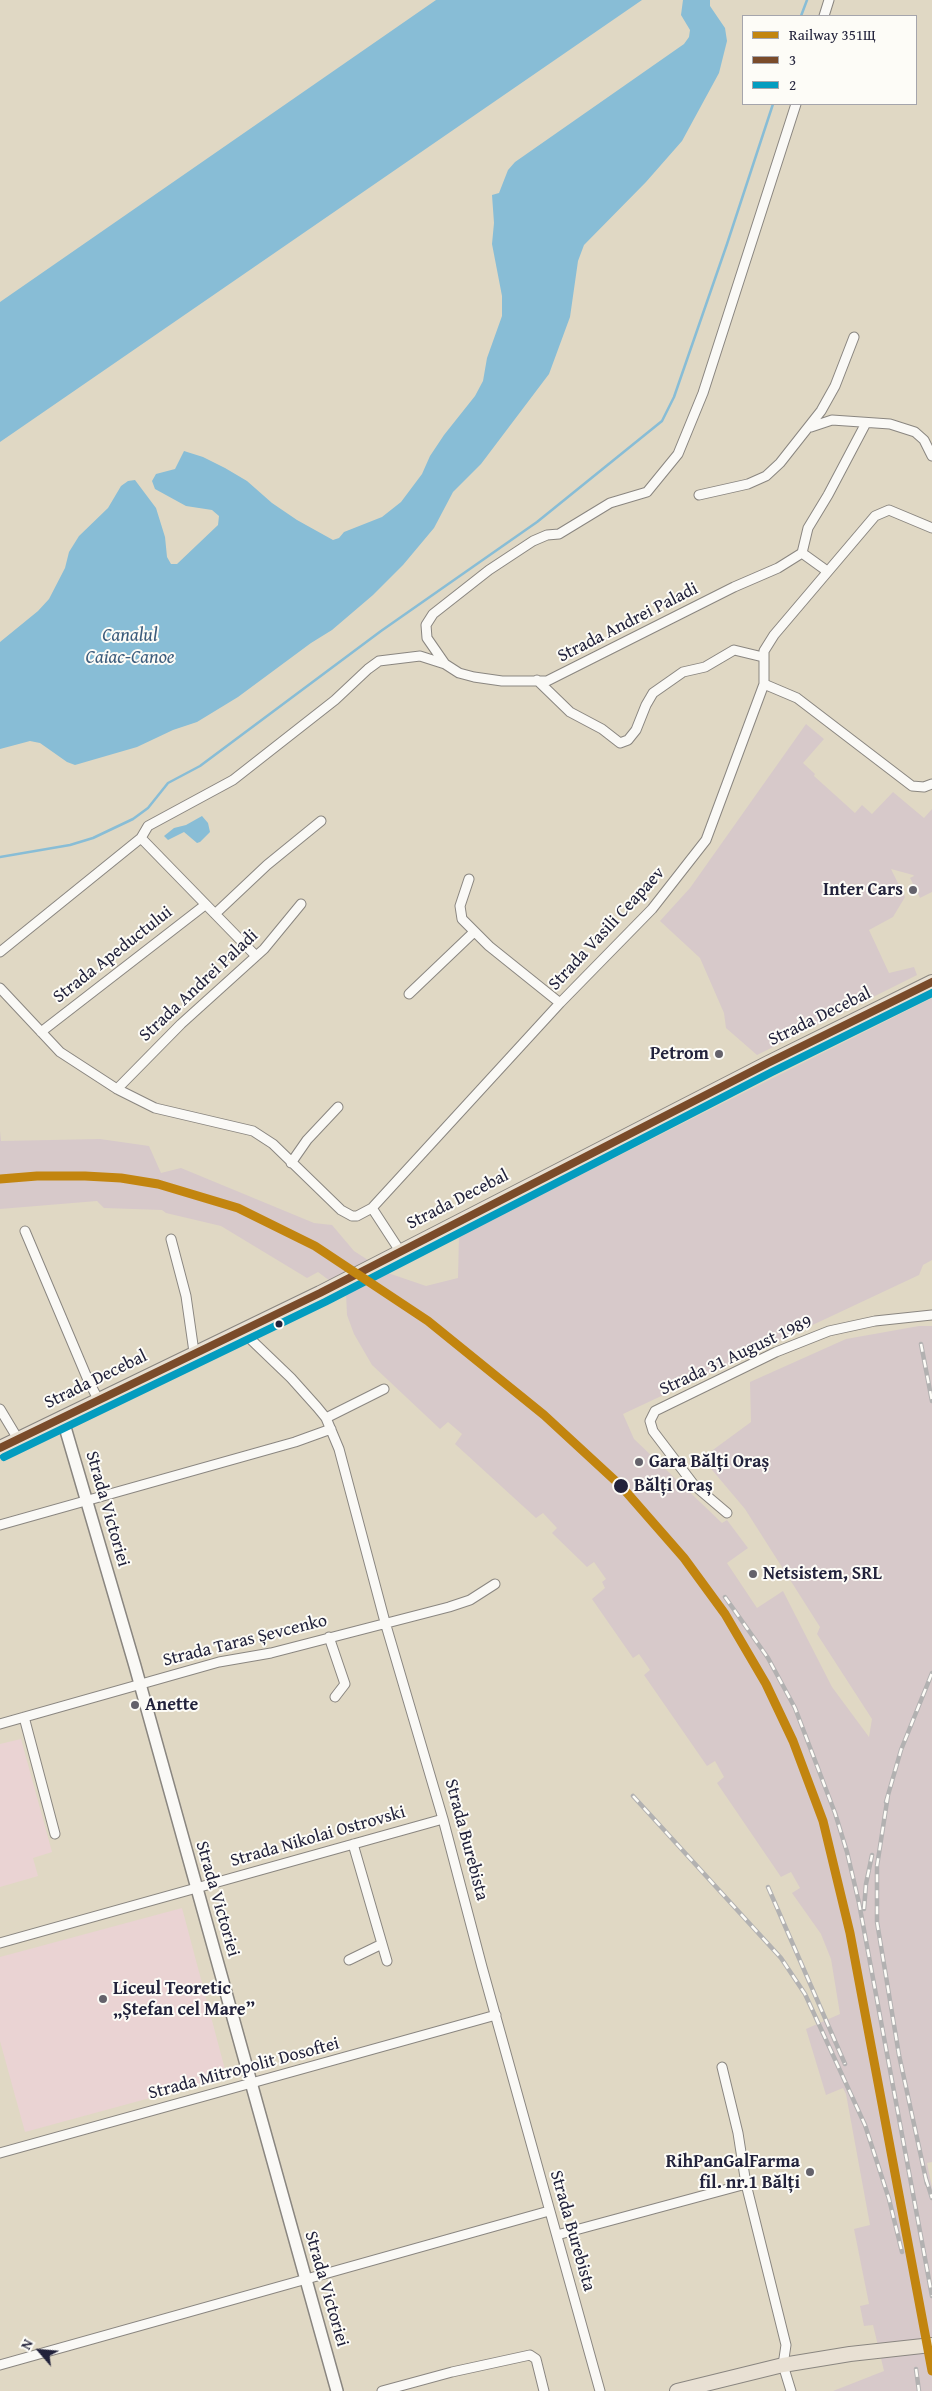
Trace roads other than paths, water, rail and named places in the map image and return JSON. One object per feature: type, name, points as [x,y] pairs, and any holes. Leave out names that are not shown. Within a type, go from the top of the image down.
[{"type":"main road","name":"Strada Decebal","points":[[0,1448],[320,1292],[768,1063],[932,982]]},
{"type":"main road","points":[[677,2391],[705,2387],[783,2365],[850,2354],[932,2345]]},
{"type":"street","points":[[824,15],[829,0]]},
{"type":"street","points":[[445,664],[427,638],[426,626],[433,614],[489,570],[533,541],[547,535],[559,534],[610,503],[647,492],[678,454],[703,393],[796,105]]},
{"type":"street","points":[[699,495],[735,487],[766,476],[780,464],[821,411],[835,386],[854,337]]},
{"type":"street","points":[[807,430],[816,424],[832,420],[890,424],[909,429],[921,437],[932,456]]},
{"type":"street","points":[[827,572],[802,553],[808,528],[828,495],[866,423]]},
{"type":"street","name":"Strada Vasili Ceapaev","points":[[372,1208],[560,1003],[652,909],[706,840],[764,684],[763,657],[766,647],[774,635],[859,532],[882,511],[897,512],[930,527]]},
{"type":"street","name":"Strada Andrei Paladi","points":[[445,664],[459,673],[490,680],[553,680],[734,587],[778,568],[802,553]]},
{"type":"street","points":[[537,680],[565,708],[602,729],[620,744],[628,740],[636,730],[653,693],[683,672],[705,667],[734,650],[763,657]]},
{"type":"street","points":[[0,952],[141,838],[148,826],[233,780],[335,700],[379,661],[420,656],[445,664]]},
{"type":"street","points":[[764,684],[797,698],[912,786],[924,787],[932,784]]},
{"type":"street","points":[[215,914],[267,865],[321,821]]},
{"type":"street","points":[[141,838],[256,956]]},
{"type":"street","points":[[469,879],[460,912],[462,919],[474,932],[560,1003]]},
{"type":"street","name":"Strada Andrei Paladi","points":[[117,1089],[181,1024],[256,956],[301,904]]},
{"type":"street","name":"Strada Apeductului","points":[[41,1032],[205,905]]},
{"type":"street","points":[[410,994],[474,932]]},
{"type":"street","points":[[0,988],[65,1056],[117,1089],[155,1108],[253,1131],[273,1144],[347,1214],[357,1216],[372,1208],[400,1251]]},
{"type":"street","points":[[291,1163],[307,1140],[338,1107]]},
{"type":"street","points":[[25,1231],[88,1380],[98,1399]]},
{"type":"street","points":[[171,1238],[186,1296],[194,1352]]},
{"type":"street","name":"Strada 31 August 1989","points":[[727,1513],[698,1490],[683,1472],[653,1430],[650,1421],[652,1414],[776,1352],[829,1331],[875,1321],[932,1315]]},
{"type":"street","name":"Strada Burebista","points":[[241,1330],[304,1392],[326,1418],[348,1480],[385,1622],[443,1819],[549,2212],[600,2391]]},
{"type":"street","points":[[326,1418],[384,1389]]},
{"type":"street","points":[[0,1409],[18,1439]]},
{"type":"street","name":"Strada Victoriei","points":[[62,1417],[140,1684],[337,2391]]},
{"type":"street","points":[[0,1525],[295,1442],[331,1430]]},
{"type":"street","name":"Strada Taras Șevcenko","points":[[0,1724],[219,1662],[271,1654],[385,1622],[462,1604],[495,1584]]},
{"type":"street","points":[[330,1637],[345,1684],[335,1697]]},
{"type":"street","points":[[24,1717],[55,1834]]},
{"type":"street","name":"Strada Nikolai Ostrovski","points":[[0,1943],[443,1819]]},
{"type":"street","points":[[354,1844],[387,1960]]},
{"type":"street","points":[[349,1960],[382,1944]]},
{"type":"street","name":"Strada Mitropolit Dosoftei","points":[[0,2152],[496,2016]]},
{"type":"street","points":[[722,2067],[738,2133],[746,2184],[786,2345],[783,2365],[791,2391]]},
{"type":"street","points":[[557,2235],[746,2184]]},
{"type":"street","points":[[0,2365],[549,2212]]},
{"type":"street","points":[[382,2391],[530,2355],[536,2359],[544,2391]]},
{"type":"water","points":[[436,0],[642,0],[0,442],[0,302]]},
{"type":"water","name":"Canalul Caiac-Canoe","points":[[683,0],[710,0],[710,6],[725,28],[727,41],[719,73],[682,141],[646,182],[584,245],[578,261],[570,317],[549,374],[481,464],[453,492],[434,528],[403,565],[373,595],[332,630],[311,643],[238,697],[197,722],[173,730],[137,747],[75,765],[67,762],[40,743],[30,741],[0,749],[0,642],[38,611],[49,599],[65,568],[69,552],[79,536],[108,508],[121,486],[128,481],[135,480],[156,508],[165,537],[167,557],[171,564],[177,564],[218,525],[219,516],[212,510],[186,506],[155,489],[152,481],[156,474],[175,469],[184,451],[203,457],[247,481],[272,503],[297,520],[333,540],[339,538],[344,532],[382,517],[401,502],[422,474],[430,456],[444,435],[475,396],[483,381],[487,358],[502,316],[502,296],[492,244],[494,223],[492,195],[499,193],[508,170],[515,162],[684,44],[689,37],[690,30],[681,15]]},
{"type":"water","points":[[202,816],[208,823],[210,832],[200,842],[197,843],[184,832],[168,840],[164,836],[174,828],[186,825]]},
{"type":"waterway","points":[[801,15],[807,0]]},
{"type":"waterway","points":[[0,857],[70,845],[93,838],[133,819],[148,808],[168,783],[200,766],[381,631],[537,522],[662,421],[674,397],[773,105]]},
{"type":"railway","points":[[921,1344],[932,1401]]},
{"type":"railway","points":[[725,1597],[768,1658],[795,1708],[835,1813],[847,1852],[859,1903],[932,2296]]},
{"type":"railway","points":[[886,1802],[901,1750],[932,1673]]},
{"type":"railway","points":[[888,1795],[877,1866],[877,1922],[899,2055],[927,2184]]},
{"type":"railway","points":[[633,1796],[781,1958],[805,1994],[865,2125],[889,2199],[902,2252]]},
{"type":"railway","points":[[864,1909],[866,1884],[872,1855]]},
{"type":"railway","points":[[768,1887],[845,2064]]},
{"type":"railway","points":[[926,2179],[932,2198]]},
{"type":"railway","points":[[931,2365],[932,2372]]},
{"type":"railway","points":[[916,2369],[919,2391]]},
{"type":"rail line","name":"351Щ","points":[[0,1179],[37,1176],[85,1176],[121,1178],[158,1184],[238,1208],[315,1246],[428,1321],[544,1415],[621,1486],[684,1558],[725,1614],[766,1684],[793,1741],[823,1821],[850,1933],[932,2371]]},
{"type":"place","name":"Inter Cars","points":[[913,890]]},
{"type":"place","name":"Petrom","points":[[719,1054]]},
{"type":"place","name":"Gara Bălți Oraș","points":[[639,1462]]},
{"type":"place","name":"Bălți Oraș","points":[[621,1486]]},
{"type":"place","name":"Netsistem, SRL","points":[[753,1574]]},
{"type":"place","name":"Anette","points":[[135,1705]]},
{"type":"place","name":"Liceul Teoretic „Ștefan cel Mare”","points":[[103,1999]]},
{"type":"place","name":"RihPanGalFarma fil. nr.1 Bălți","points":[[810,2172]]}]
